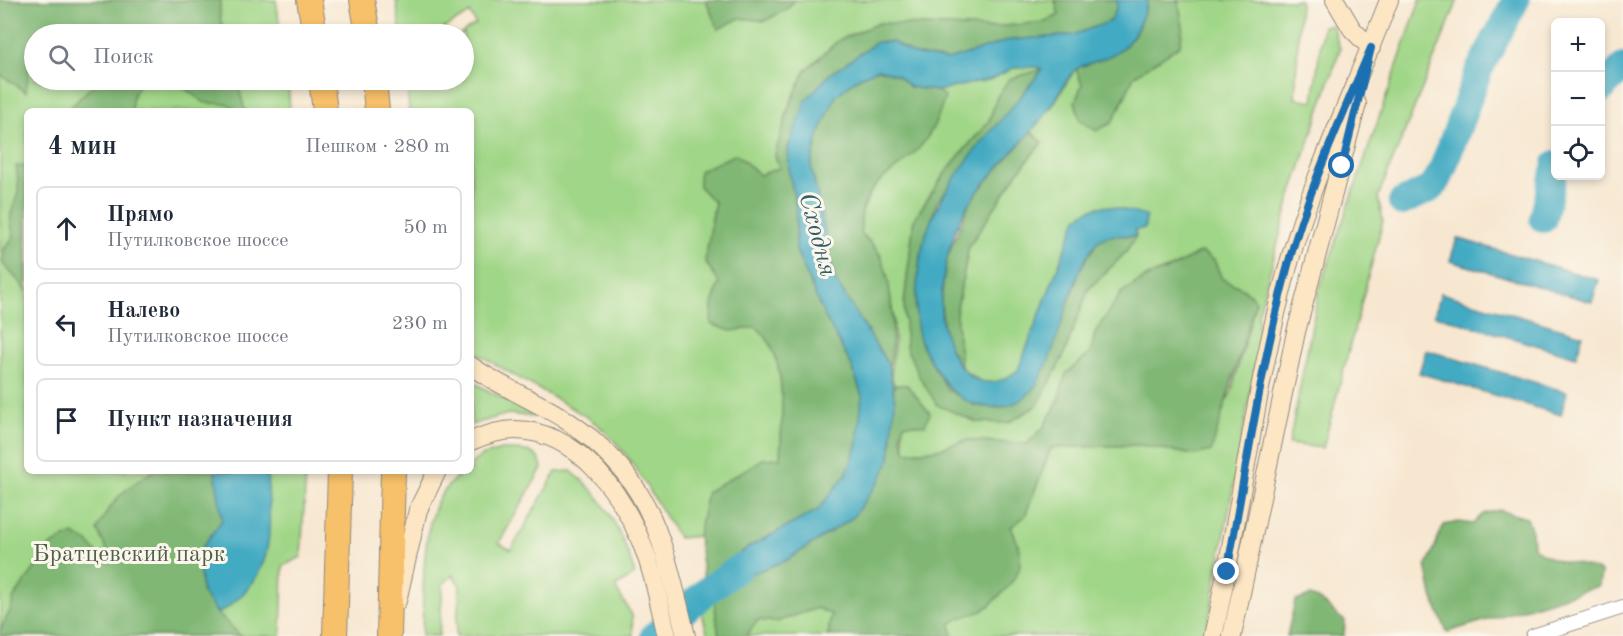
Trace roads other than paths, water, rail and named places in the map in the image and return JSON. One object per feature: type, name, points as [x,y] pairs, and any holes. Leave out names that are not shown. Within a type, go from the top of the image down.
[{"type":"highway","points":[[309,0],[313,24]]},
{"type":"highway","points":[[362,0],[366,24]]},
{"type":"highway","points":[[322,90],[325,108]]},
{"type":"highway","points":[[376,90],[379,108]]},
{"type":"highway","points":[[335,636],[340,474]]},
{"type":"highway","points":[[389,635],[393,474]]},
{"type":"main road","points":[[1335,0],[1352,29],[1371,48]]},
{"type":"main road","points":[[1213,636],[1273,327],[1288,264],[1308,200],[1389,0]]},
{"type":"main road","points":[[1232,636],[1299,322],[1342,166],[1371,48]]},
{"type":"main road","points":[[474,368],[565,420],[602,445],[633,481],[654,519],[686,636]]},
{"type":"main road","points":[[474,440],[491,433],[514,430],[538,433],[563,445],[592,466],[619,498],[635,528],[656,590],[667,636]]},
{"type":"main road","points":[[389,635],[418,510],[436,474]]},
{"type":"street","points":[[1533,636],[1623,607]]},
{"type":"water","points":[[1116,0],[1148,0],[1141,21],[1132,37],[1120,50],[1080,67],[1071,74],[1044,116],[973,198],[959,221],[950,247],[941,301],[945,335],[960,366],[972,377],[985,382],[1001,380],[1018,370],[1077,218],[1102,206],[1146,216],[1145,228],[1135,230],[1136,236],[1110,236],[1097,242],[1086,258],[1077,278],[1045,368],[1036,385],[1024,398],[1012,404],[994,407],[968,402],[959,397],[945,383],[922,345],[916,312],[917,289],[925,238],[935,211],[967,161],[1042,69],[1038,67],[1013,68],[992,79],[937,91],[910,87],[897,75],[878,69],[858,78],[836,96],[818,136],[811,166],[835,280],[889,366],[895,402],[890,460],[878,483],[852,518],[787,560],[745,576],[714,600],[704,580],[749,547],[818,510],[847,473],[857,446],[862,396],[852,366],[824,315],[796,250],[796,205],[789,172],[788,148],[806,100],[830,74],[877,42],[893,42],[913,54],[948,60],[1010,40],[1073,35],[1111,21],[1117,6]]},
{"type":"water","points":[[1457,238],[1599,280],[1592,302],[1450,261]]},
{"type":"water","points":[[1441,293],[1583,335],[1576,357],[1434,315]]},
{"type":"water","points":[[1426,350],[1567,392],[1561,415],[1419,373]]},
{"type":"water","points":[[215,474],[267,474],[269,534],[261,568],[252,584],[218,614],[202,592],[198,553],[222,520]]},
{"type":"waterway","points":[[1402,202],[1432,188],[1441,173],[1479,70],[1516,0]]},
{"type":"waterway","points":[[1605,85],[1623,67]]},
{"type":"waterway","points":[[1543,219],[1552,180]]},
{"type":"waterway","name":"Сходня","points":[[654,636],[709,589],[739,568]]},
{"type":"park label","name":"Братцевский парк","points":[[129,553]]}]
